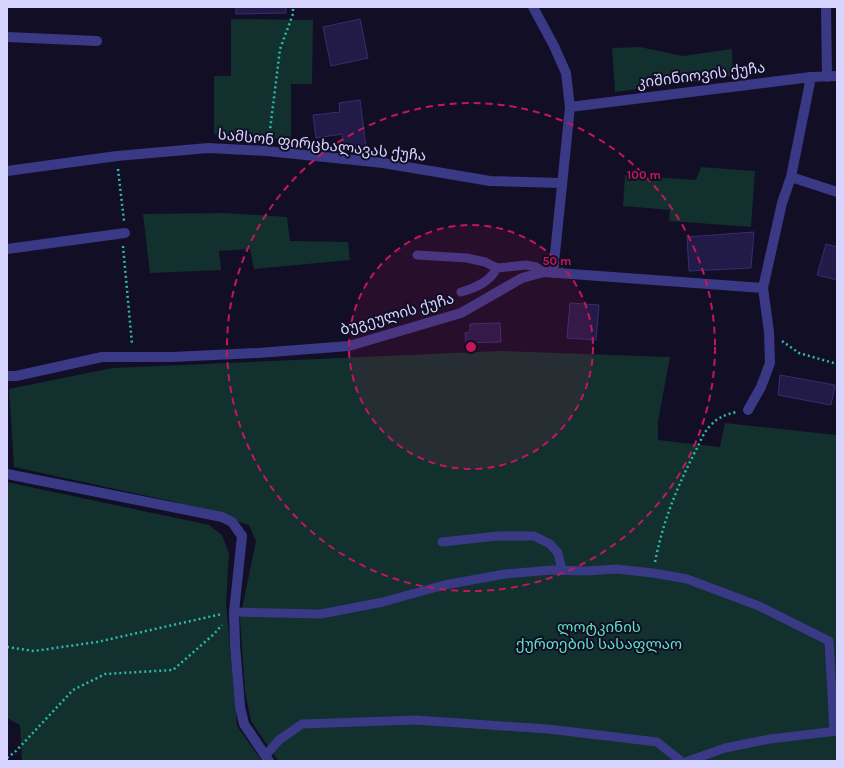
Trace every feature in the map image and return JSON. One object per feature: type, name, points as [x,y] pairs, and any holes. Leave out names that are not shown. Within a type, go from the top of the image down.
[{"type":"street","points":[[533,7],[554,46],[566,73],[570,107],[562,183],[548,272],[763,288]]},
{"type":"street","points":[[826,7],[826,77]]},
{"type":"street","points":[[7,37],[97,41]]},
{"type":"street","name":"კიშინიოვის ქუჩა","points":[[570,107],[812,77],[837,76]]},
{"type":"street","points":[[748,410],[761,387],[770,363],[769,332],[763,288],[782,203],[791,177],[812,77]]},
{"type":"street","name":"სამსონ ფირცხალავას ქუჩა","points":[[7,171],[117,156],[208,148],[267,151],[384,163],[490,181],[562,183]]},
{"type":"street","points":[[791,177],[837,192]]},
{"type":"street","points":[[7,249],[125,233]]},
{"type":"street","name":"ბუგეულის ქუჩა","points":[[7,376],[16,376],[102,357],[258,353],[349,346],[461,313],[522,278],[548,272]]},
{"type":"street","points":[[7,474],[222,517],[232,522],[242,536],[234,612],[240,707],[244,724],[267,758]]},
{"type":"lane","points":[[417,255],[467,258],[485,262],[497,268],[526,265],[548,272]]},
{"type":"lane","points":[[461,292],[469,290],[488,280],[495,274],[497,268]]},
{"type":"lane","points":[[442,542],[498,536],[534,536],[550,544],[558,554],[562,570]]},
{"type":"lane","points":[[234,612],[321,614],[384,602],[444,585],[505,574],[562,570],[586,571],[616,569],[687,579],[759,606],[829,640],[836,731],[770,739],[725,748],[688,761]]},
{"type":"lane","points":[[267,758],[279,740],[302,724],[416,720],[548,729],[657,742],[681,761]]},
{"type":"path","points":[[267,151],[280,49],[293,14],[294,7]]},
{"type":"path","points":[[117,156],[125,233],[122,247],[134,357]]},
{"type":"path","points":[[769,332],[799,353],[837,364]]},
{"type":"path","points":[[653,573],[661,534],[669,509],[690,461],[708,427],[721,416],[748,410]]},
{"type":"path","points":[[7,647],[34,650],[97,642],[234,612]]},
{"type":"path","points":[[7,758],[15,752],[73,690],[105,674],[173,670],[214,634],[234,612]]},
{"type":"green space","points":[[231,19],[313,20],[312,84],[291,84],[291,140],[214,134],[214,76],[231,76]]},
{"type":"green space","points":[[640,47],[683,56],[732,49],[733,76],[615,92],[612,48]]},
{"type":"green space","points":[[701,167],[755,171],[751,227],[669,221],[670,210],[623,206],[625,175],[696,180]]},
{"type":"green space","points":[[225,213],[287,217],[290,241],[348,242],[350,260],[254,269],[250,249],[219,251],[221,270],[150,273],[143,214]]},
{"type":"green space","name":"ლოტკინის ქურთების სასაფლაო","points":[[500,351],[670,357],[658,421],[658,440],[720,447],[725,423],[837,435],[837,761],[278,761],[251,721],[245,692],[240,618],[256,541],[249,525],[175,502],[14,467],[9,389],[112,368]]},
{"type":"green space","points":[[7,482],[209,525],[222,535],[229,553],[226,604],[237,726],[262,761],[22,761],[20,725],[7,718]]},
{"type":"building","points":[[236,7],[286,7],[286,13],[236,14]]},
{"type":"building","points":[[360,19],[368,58],[331,66],[323,27]]},
{"type":"building","points":[[360,100],[366,147],[344,146],[342,134],[316,138],[313,115],[340,112],[339,103]]},
{"type":"building","points":[[754,232],[751,268],[689,271],[687,237]]},
{"type":"building","points":[[826,244],[837,247],[837,280],[817,275]]},
{"type":"building","points":[[570,303],[599,305],[596,340],[567,338]]},
{"type":"building","points":[[500,323],[501,342],[466,343],[465,333],[470,332],[470,324]]},
{"type":"building","points":[[780,375],[835,385],[831,405],[778,395]]}]
